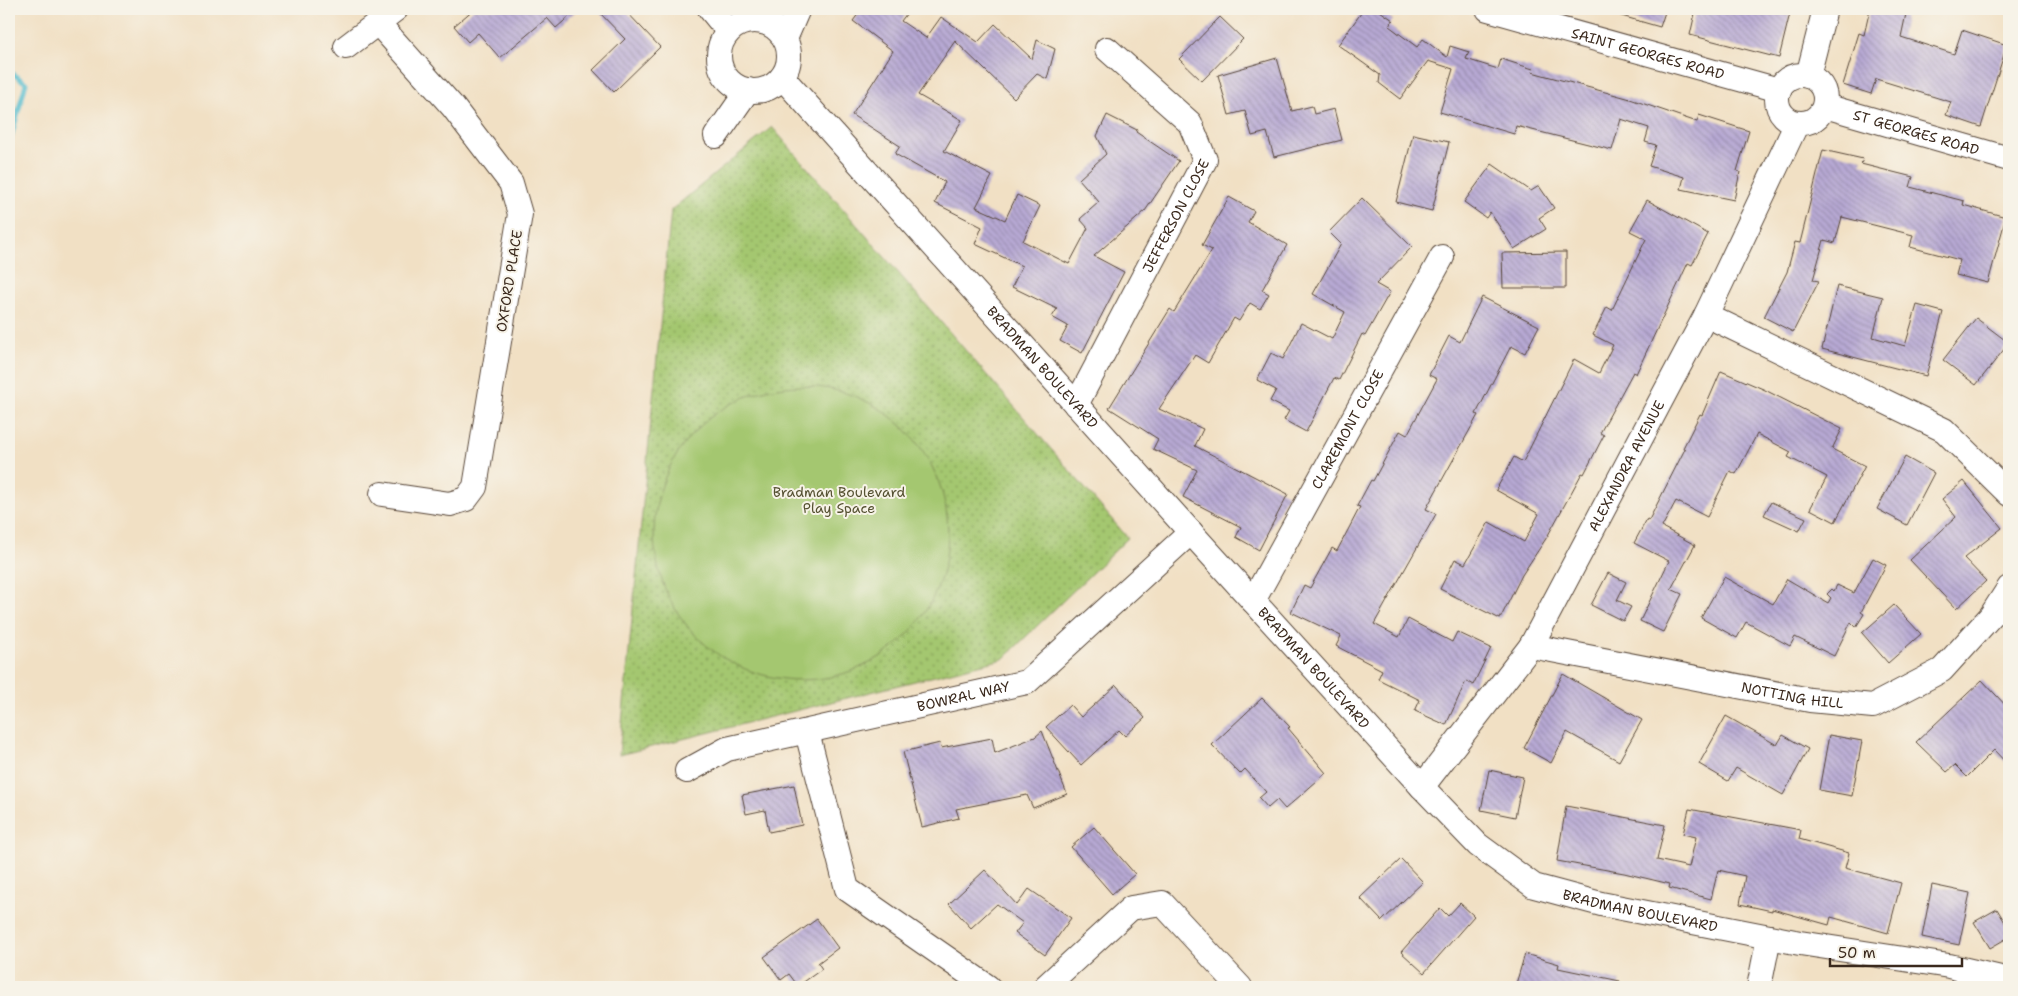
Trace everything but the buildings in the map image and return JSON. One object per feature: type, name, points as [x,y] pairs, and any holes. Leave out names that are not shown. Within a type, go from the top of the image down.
[{"type":"street","points":[[710,9],[728,31]]},
{"type":"street","points":[[785,40],[798,9]]},
{"type":"street","name":"SAINT GEORGES ROAD","points":[[1488,9],[1779,90]]},
{"type":"street","points":[[1808,76],[1825,9]]},
{"type":"street","points":[[346,47],[386,15]]},
{"type":"street","name":"OXFORD PLACE","points":[[382,494],[450,504],[466,498],[475,487],[520,214],[511,183],[386,15]]},
{"type":"street","points":[[766,15],[769,24],[785,40],[789,58],[782,77],[768,88],[748,90],[730,82],[719,64],[720,43],[728,31],[737,24],[766,15]]},
{"type":"street","name":"JEFFERSON CLOSE","points":[[1076,405],[1205,160],[1190,123],[1107,49]]},
{"type":"street","points":[[1808,76],[1815,79],[1824,91],[1825,106],[1814,119],[1797,123],[1782,114],[1778,107],[1779,90],[1790,77],[1808,76]]},
{"type":"street","name":"BRADMAN BOULEVARD","points":[[782,77],[1253,601],[1422,787],[1478,845],[1534,886],[1601,904],[1769,937],[1950,966],[2009,980]]},
{"type":"street","points":[[716,136],[748,90]]},
{"type":"street","name":"ST GEORGES ROAD","points":[[1825,106],[2009,158]]},
{"type":"street","name":"ALEXANDRA AVENUE","points":[[1422,787],[1531,646],[1706,315],[1797,123]]},
{"type":"street","name":"CLAREMONT CLOSE","points":[[1253,601],[1442,257]]},
{"type":"street","points":[[1706,315],[1944,430],[2009,494]]},
{"type":"street","name":"BOWRAL WAY","points":[[687,771],[727,749],[1027,682],[1191,532]]},
{"type":"street","name":"NOTTING HILL","points":[[1531,646],[1810,700],[1873,706],[1942,670],[1991,616],[2009,588]]},
{"type":"street","points":[[806,732],[847,889],[988,987]]},
{"type":"street","points":[[1045,987],[1131,908],[1162,903],[1240,987]]},
{"type":"street","points":[[1759,987],[1769,937]]},
{"type":"green space","name":"Bradman Boulevard Play Space","points":[[772,127],[1128,538],[1003,659],[619,755],[671,210]]},
{"type":"green space","points":[[801,386],[830,389],[857,397],[883,411],[905,429],[923,451],[937,477],[945,504],[948,533],[945,562],[937,589],[923,615],[905,637],[883,655],[857,669],[830,677],[801,680],[772,677],[745,669],[719,655],[697,637],[679,615],[665,589],[657,562],[654,533],[657,504],[665,477],[679,451],[697,429],[719,411],[745,397],[772,389]]},
{"type":"waterway","points":[[9,71],[26,83],[9,145]]}]
